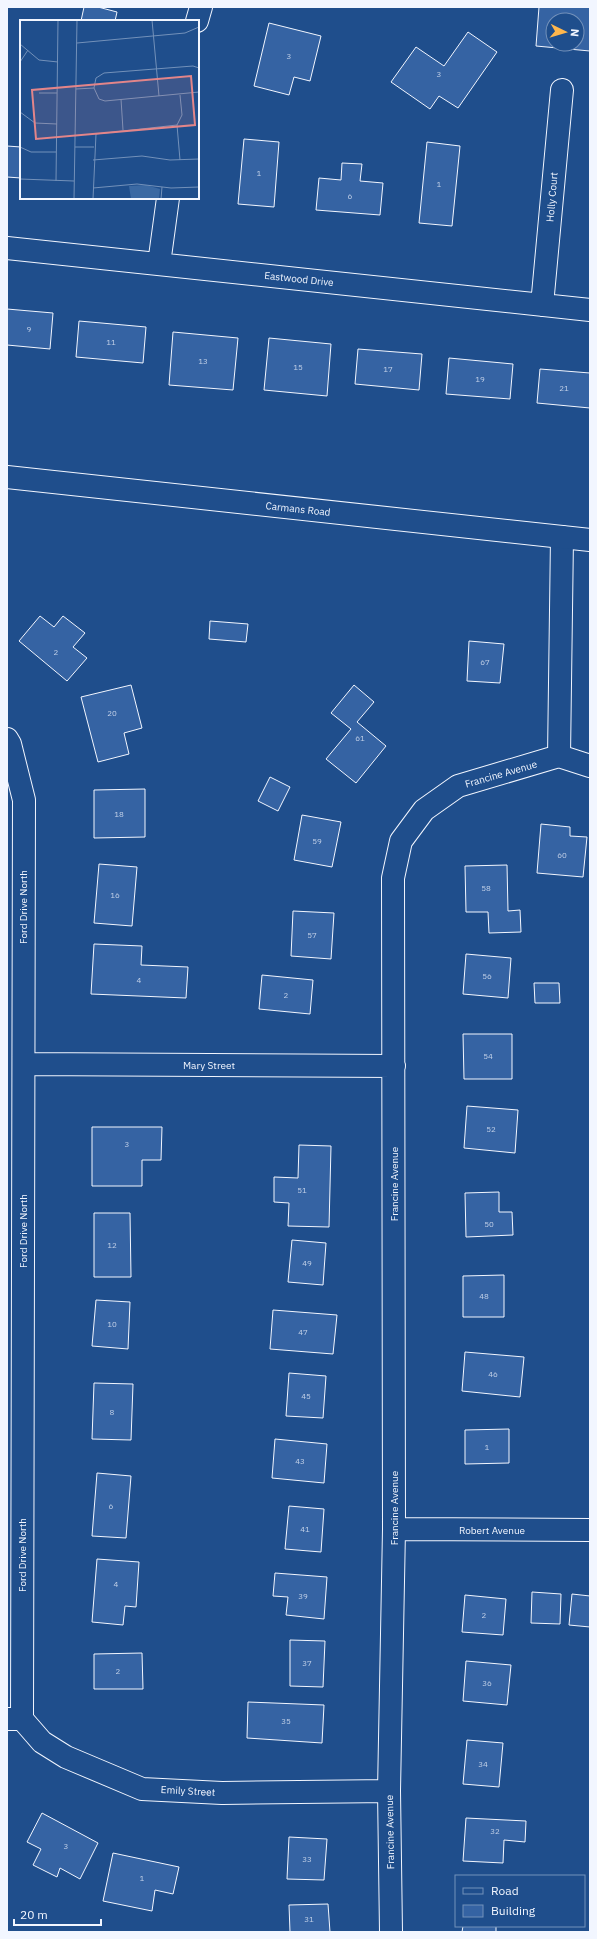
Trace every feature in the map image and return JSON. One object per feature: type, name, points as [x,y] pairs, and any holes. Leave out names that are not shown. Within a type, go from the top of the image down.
[{"type":"street","points":[[197,20],[201,7]]},
{"type":"street","name":"Holly Court","points":[[542,305],[562,90]]},
{"type":"street","points":[[158,264],[168,199]]},
{"type":"street","name":"Eastwood Drive","points":[[7,248],[590,310]]},
{"type":"street","name":"Carmans Road","points":[[7,477],[590,540]]},
{"type":"street","points":[[562,537],[559,756],[590,766]]},
{"type":"street","name":"Ford Drive North","points":[[9,742],[24,800],[24,1064],[14,1718]]},
{"type":"street","name":"Francine Avenue","points":[[391,1932],[390,1791],[394,1529],[393,878],[401,841],[424,810],[458,786],[559,756]]},
{"type":"street","name":"Mary Street","points":[[24,1064],[394,1066]]},
{"type":"street","name":"Robert Avenue","points":[[394,1529],[590,1530]]},
{"type":"street","name":"Emily Street","points":[[14,1718],[42,1742],[66,1757],[142,1788],[222,1793],[390,1791]]},
{"type":"building","points":[[84,7],[98,7],[117,12],[115,20],[81,20]]},
{"type":"building","points":[[539,7],[590,7],[590,51],[585,51],[585,12],[545,12],[545,47],[536,46]]},
{"type":"building","points":[[269,23],[321,36],[310,81],[294,77],[289,95],[254,86]]},
{"type":"building","points":[[468,32],[497,52],[458,108],[439,96],[430,109],[391,82],[416,47],[444,66]]},
{"type":"building","points":[[244,139],[279,142],[274,207],[238,204]]},
{"type":"building","points":[[427,142],[460,146],[452,226],[419,223]]},
{"type":"building","points":[[7,146],[20,147],[20,178],[7,177]]},
{"type":"building","points":[[342,163],[362,164],[360,181],[383,183],[380,215],[316,210],[319,178],[341,180]]},
{"type":"building","points":[[7,309],[53,313],[50,349],[7,345]]},
{"type":"building","points":[[79,321],[146,327],[143,363],[76,357]]},
{"type":"building","points":[[173,332],[238,338],[233,390],[169,385]]},
{"type":"building","points":[[269,338],[331,344],[327,396],[264,390]]},
{"type":"building","points":[[358,349],[422,354],[419,390],[355,384]]},
{"type":"building","points":[[449,358],[513,364],[510,399],[446,394]]},
{"type":"building","points":[[540,369],[590,373],[590,408],[537,403]]},
{"type":"building","points":[[40,616],[54,627],[63,616],[85,633],[73,647],[87,658],[67,681],[19,641]]},
{"type":"building","points":[[210,621],[248,624],[246,642],[209,639]]},
{"type":"building","points":[[469,641],[504,644],[500,683],[467,681]]},
{"type":"building","points":[[131,685],[142,728],[124,733],[129,754],[98,762],[81,697]]},
{"type":"building","points":[[354,685],[374,702],[357,722],[386,746],[356,783],[326,759],[351,729],[331,713]]},
{"type":"building","points":[[270,777],[290,787],[278,811],[258,801]]},
{"type":"building","points":[[145,789],[145,837],[94,838],[94,790]]},
{"type":"building","points":[[302,815],[341,822],[332,867],[294,860]]},
{"type":"building","points":[[541,824],[570,827],[570,836],[587,837],[583,877],[537,873]]},
{"type":"building","points":[[99,864],[137,867],[132,926],[94,923]]},
{"type":"building","points":[[507,865],[508,911],[520,910],[521,932],[489,933],[488,912],[466,912],[465,866]]},
{"type":"building","points":[[293,911],[334,913],[331,959],[291,956]]},
{"type":"building","points":[[94,944],[142,946],[141,965],[188,967],[186,998],[91,994]]},
{"type":"building","points":[[466,954],[511,958],[508,998],[463,994]]},
{"type":"building","points":[[262,975],[313,980],[310,1014],[259,1009]]},
{"type":"building","points":[[534,983],[559,983],[560,1003],[535,1003]]},
{"type":"building","points":[[463,1034],[512,1034],[512,1079],[464,1079]]},
{"type":"building","points":[[467,1106],[518,1110],[515,1153],[464,1148]]},
{"type":"building","points":[[92,1127],[162,1127],[161,1160],[142,1160],[142,1186],[92,1186]]},
{"type":"building","points":[[299,1145],[331,1146],[329,1227],[288,1226],[289,1203],[274,1202],[274,1177],[298,1178]]},
{"type":"building","points":[[499,1192],[499,1212],[512,1212],[513,1235],[466,1237],[465,1193]]},
{"type":"building","points":[[94,1213],[130,1213],[131,1277],[94,1277]]},
{"type":"building","points":[[292,1240],[326,1243],[323,1285],[288,1282]]},
{"type":"building","points":[[504,1275],[504,1317],[463,1317],[463,1276]]},
{"type":"building","points":[[96,1300],[130,1302],[128,1349],[92,1346]]},
{"type":"building","points":[[273,1310],[337,1315],[333,1354],[270,1349]]},
{"type":"building","points":[[465,1352],[524,1357],[520,1397],[462,1391]]},
{"type":"building","points":[[289,1373],[326,1376],[323,1418],[286,1416]]},
{"type":"building","points":[[94,1383],[133,1384],[131,1440],[92,1439]]},
{"type":"building","points":[[509,1429],[509,1463],[465,1464],[465,1430]]},
{"type":"building","points":[[275,1439],[327,1444],[324,1483],[272,1478]]},
{"type":"building","points":[[97,1473],[131,1476],[126,1538],[92,1536]]},
{"type":"building","points":[[289,1506],[324,1509],[321,1552],[285,1549]]},
{"type":"building","points":[[97,1559],[139,1562],[136,1607],[125,1606],[123,1625],[92,1622]]},
{"type":"building","points":[[275,1573],[327,1577],[324,1619],[286,1615],[288,1597],[273,1596]]},
{"type":"building","points":[[532,1592],[561,1594],[560,1624],[531,1623]]},
{"type":"building","points":[[572,1594],[590,1596],[590,1627],[569,1625]]},
{"type":"building","points":[[465,1595],[506,1599],[503,1635],[462,1632]]},
{"type":"building","points":[[290,1640],[325,1641],[323,1687],[290,1686]]},
{"type":"building","points":[[142,1653],[143,1689],[94,1689],[94,1654]]},
{"type":"building","points":[[466,1661],[511,1665],[507,1705],[463,1701]]},
{"type":"building","points":[[248,1702],[324,1705],[322,1743],[247,1738]]},
{"type":"building","points":[[467,1740],[503,1743],[499,1787],[463,1784]]},
{"type":"building","points":[[42,1813],[98,1843],[80,1879],[60,1868],[57,1877],[33,1865],[41,1849],[27,1842]]},
{"type":"building","points":[[466,1818],[526,1821],[525,1842],[504,1840],[503,1863],[463,1861]]},
{"type":"building","points":[[289,1837],[327,1839],[324,1880],[287,1879]]},
{"type":"building","points":[[113,1853],[179,1867],[173,1894],[155,1890],[152,1911],[103,1901]]},
{"type":"building","points":[[328,1904],[330,1932],[290,1932],[289,1905]]},
{"type":"building","points":[[463,1927],[496,1927],[496,1932],[462,1932]]}]
